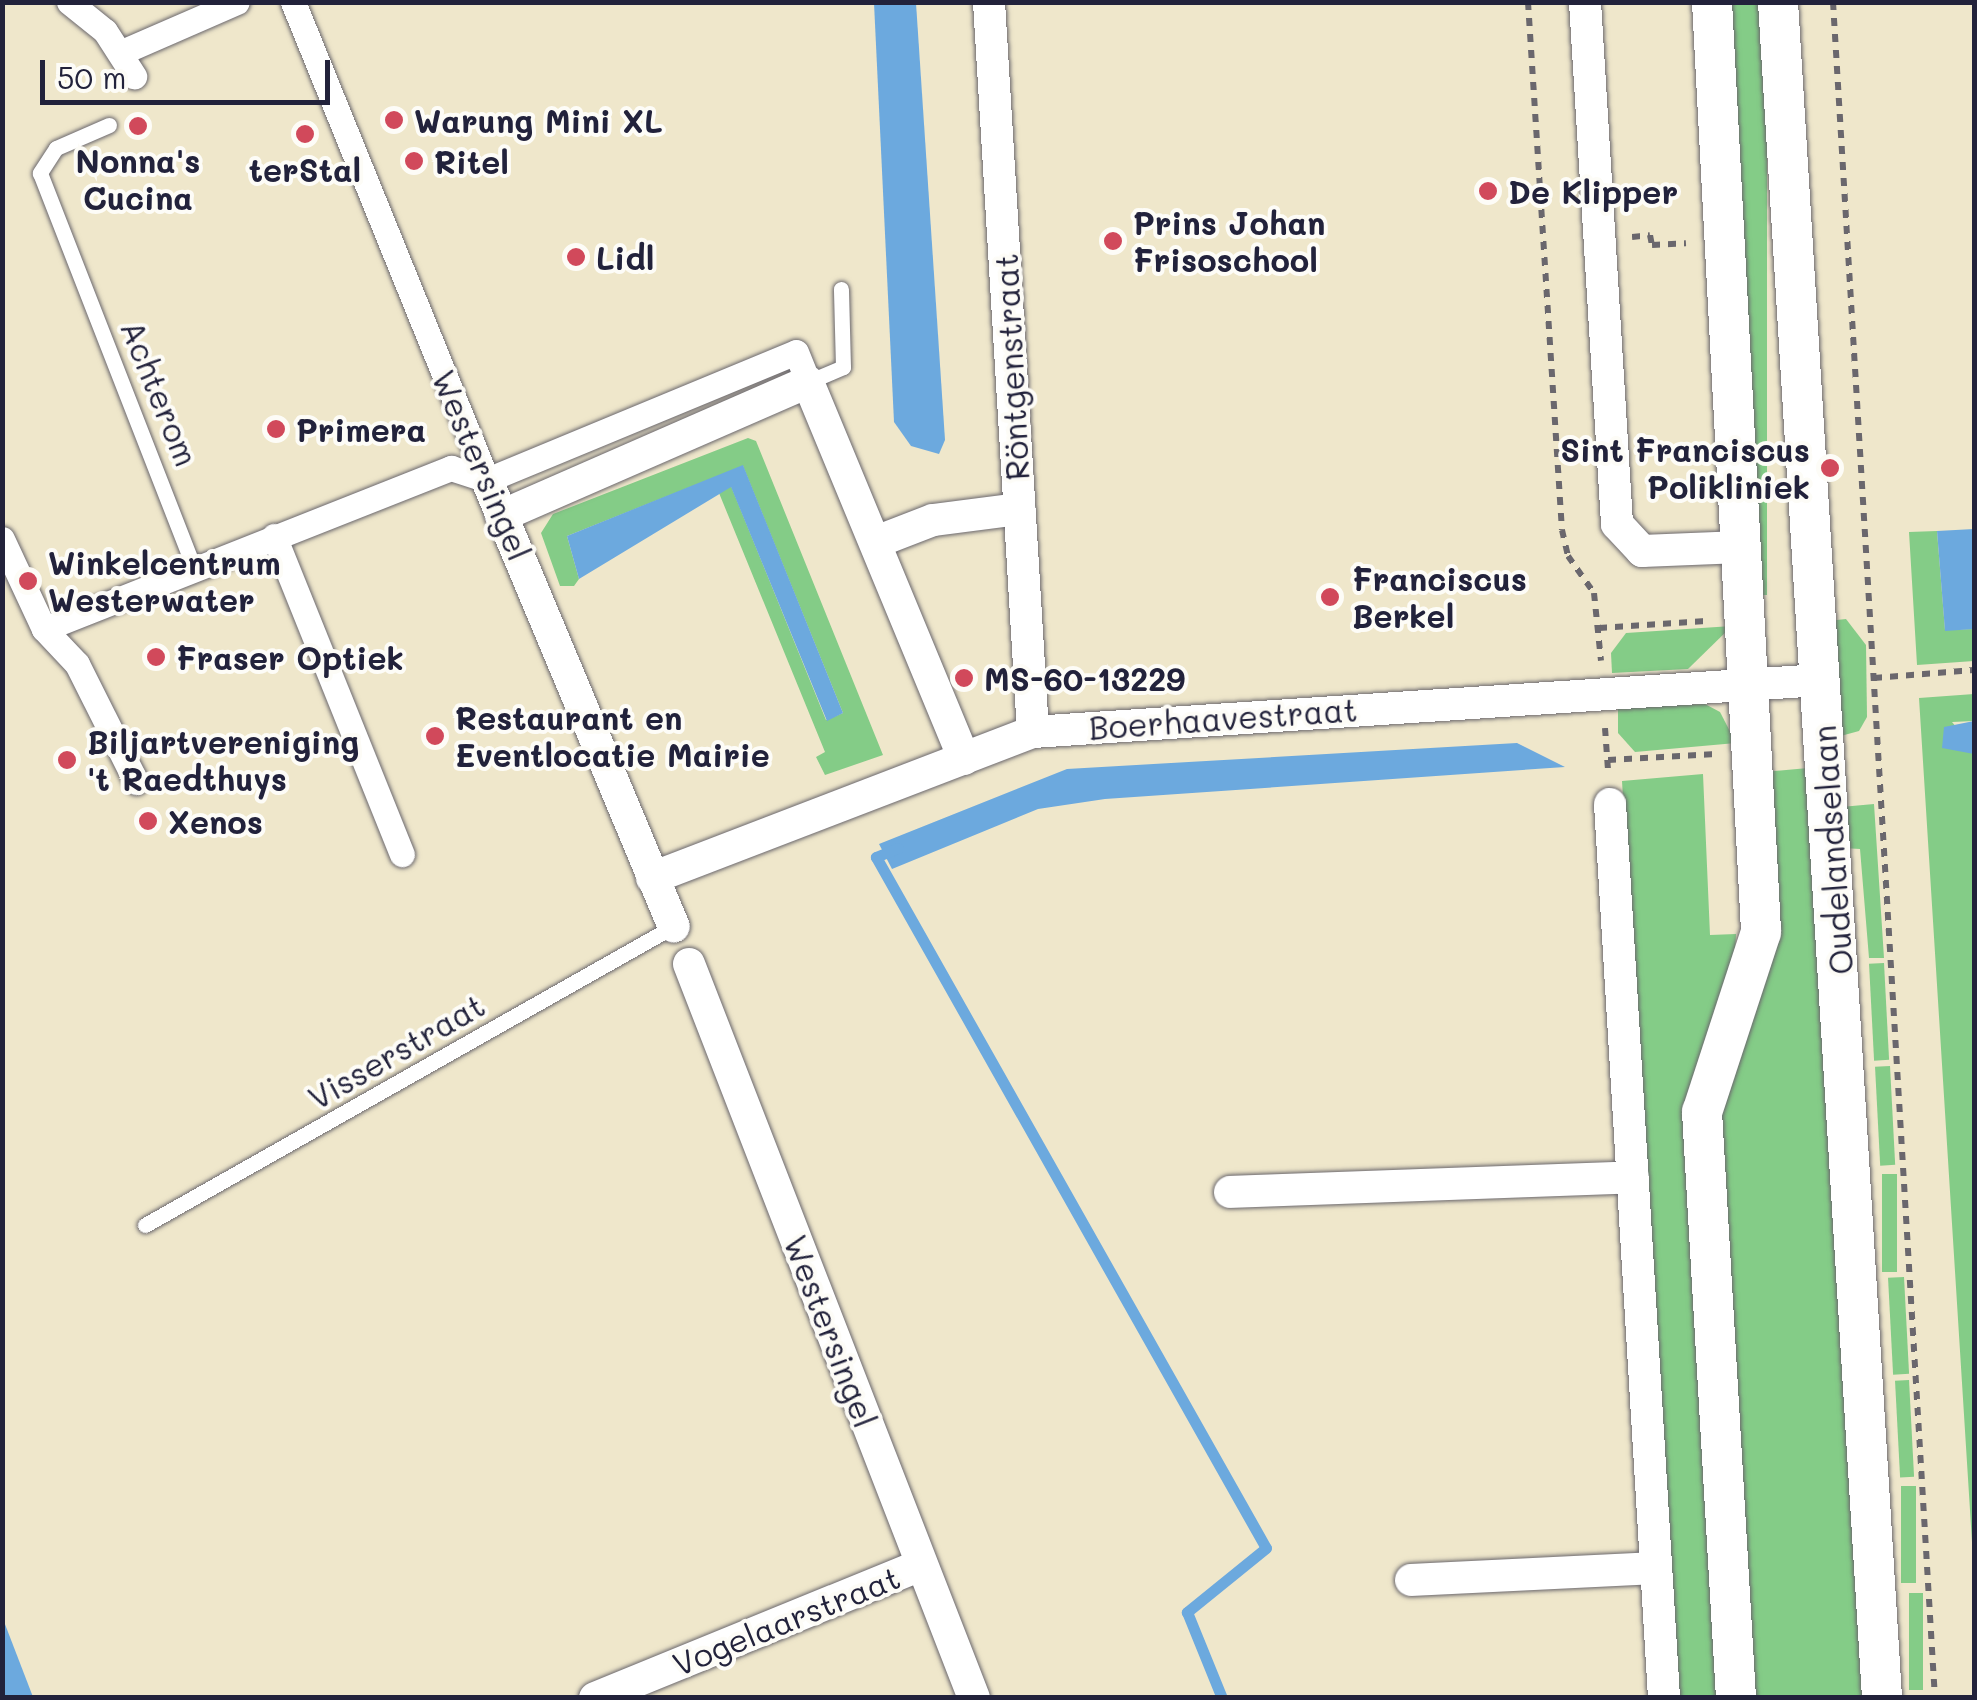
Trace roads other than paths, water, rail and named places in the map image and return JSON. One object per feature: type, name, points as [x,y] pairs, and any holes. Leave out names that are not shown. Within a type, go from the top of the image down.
[{"type":"street","points":[[70,2],[122,52],[134,76]]},
{"type":"street","points":[[122,52],[238,2]]},
{"type":"street","name":"Westersingel","points":[[293,2],[501,516],[674,926]]},
{"type":"street","name":"Röntgenstraat","points":[[989,2],[1033,732]]},
{"type":"street","points":[[1586,2],[1617,524],[1642,551],[1741,546]]},
{"type":"street","points":[[1712,2],[1761,932],[1702,1112],[1736,1698]]},
{"type":"street","name":"Oudelandselaan","points":[[1778,2],[1882,1698]]},
{"type":"street","points":[[44,629],[451,468],[487,480],[796,352],[964,759]]},
{"type":"street","points":[[501,516],[808,382]]},
{"type":"street","points":[[876,542],[933,520],[1019,509]]},
{"type":"street","points":[[274,536],[402,854]]},
{"type":"street","points":[[2,539],[44,629],[77,664],[136,782]]},
{"type":"street","name":"Boerhaavestraat","points":[[652,878],[1033,732],[1602,691],[1820,680]]},
{"type":"street","points":[[1610,804],[1664,1698]]},
{"type":"street","name":"Westersingel","points":[[689,964],[974,1698]]},
{"type":"street","points":[[1230,1192],[1633,1176]]},
{"type":"street","name":"Vogelaarstraat","points":[[595,1698],[921,1564]]},
{"type":"street","points":[[1411,1580],[1656,1568]]},
{"type":"lane","name":"Achterom","points":[[109,125],[56,148],[40,173],[194,568]]},
{"type":"lane","points":[[808,382],[844,367],[841,290]]},
{"type":"lane","name":"Visserstraat","points":[[145,1224],[674,926]]},
{"type":"water","points":[[874,3],[916,3],[945,440],[939,454],[911,446],[894,422]]},
{"type":"water","points":[[743,465],[843,713],[827,721],[731,487],[579,579],[567,536]]},
{"type":"water","points":[[1974,529],[1974,629],[1945,631],[1937,531]]},
{"type":"water","points":[[1974,721],[1974,754],[1942,748],[1944,727]]},
{"type":"water","points":[[1517,743],[1565,767],[1105,799],[1038,809],[892,869],[879,844],[1067,769]]},
{"type":"water","points":[[3,1619],[33,1697],[3,1697]]},
{"type":"waterway","points":[[898,848],[876,857],[1266,1548],[1187,1612],[1222,1698]]},
{"type":"place","name":"Warung Mini XL","points":[[394,120]]},
{"type":"place","name":"Nonna's Cucina","points":[[138,126]]},
{"type":"place","name":"terStal","points":[[305,134]]},
{"type":"place","name":"Ritel","points":[[414,161]]},
{"type":"place","name":"De Klipper","points":[[1488,191]]},
{"type":"place","name":"Prins Johan Frisoschool","points":[[1113,241]]},
{"type":"place","name":"Lidl","points":[[576,257]]},
{"type":"place","name":"Primera","points":[[276,429]]},
{"type":"place","name":"Sint Franciscus Polikliniek","points":[[1830,468]]},
{"type":"place","name":"Winkelcentrum Westerwater","points":[[28,581]]},
{"type":"place","name":"Franciscus Berkel","points":[[1330,597]]},
{"type":"place","name":"Fraser Optiek","points":[[156,657]]},
{"type":"place","name":"MS-60-13229","points":[[964,678]]},
{"type":"place","name":"Restaurant en Eventlocatie Mairie","points":[[435,736]]},
{"type":"place","name":"Biljartvereniging 't Raedthuys","points":[[67,760]]},
{"type":"place","name":"Xenos","points":[[148,821]]}]
